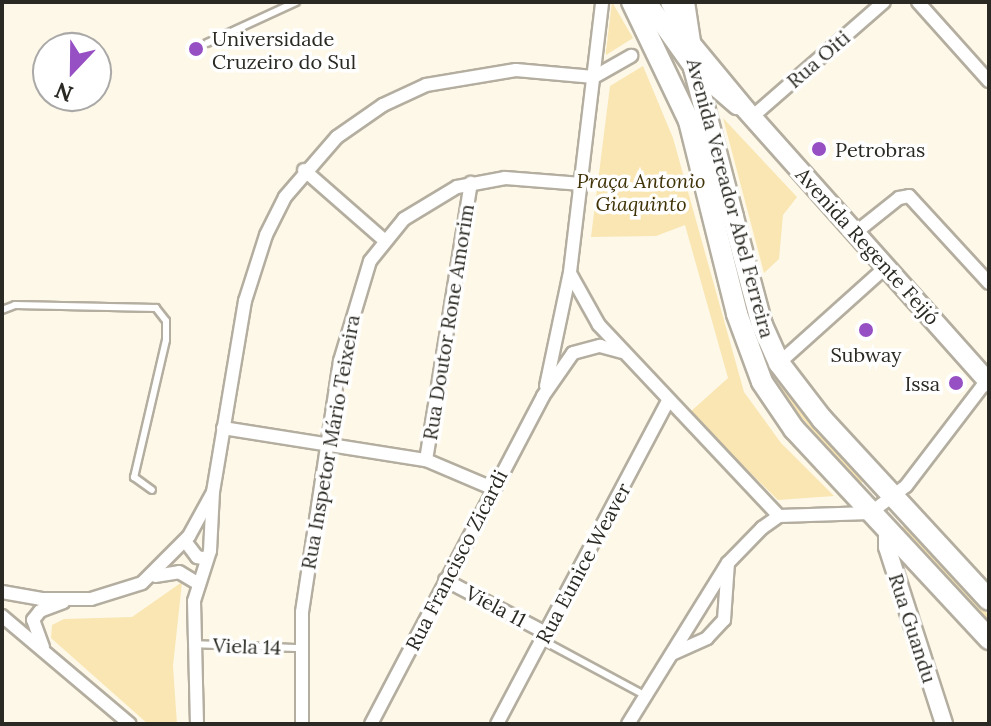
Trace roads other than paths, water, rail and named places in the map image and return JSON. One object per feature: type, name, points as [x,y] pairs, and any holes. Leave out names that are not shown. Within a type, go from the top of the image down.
[{"type":"main road","name":"Avenida Vereador Abel Ferreira","points":[[632,2],[689,121],[737,314],[762,382],[794,429],[989,639]]},
{"type":"main road","name":"Avenida Regente Feijó","points":[[647,2],[694,68],[718,94],[749,114]]},
{"type":"main road","name":"Avenida Regente Feijó","points":[[670,2],[689,41],[749,114],[988,381]]},
{"type":"main road","name":"Avenida Vereador Abel Ferreira","points":[[684,2],[694,68],[762,325],[779,363],[892,496],[989,600]]},
{"type":"street","name":"Rua Francisco Zicardi","points":[[543,396],[570,272],[602,2]]},
{"type":"street","name":"Rua Oiti","points":[[749,114],[884,2]]},
{"type":"street","points":[[918,2],[989,81]]},
{"type":"street","points":[[197,724],[194,644],[197,583],[212,535],[213,492],[253,270],[285,197],[304,170],[363,117],[426,85],[516,70],[594,77],[631,56]]},
{"type":"street","points":[[304,170],[384,240]]},
{"type":"street","name":"Rua Inspetor Mário Teixeira","points":[[302,724],[299,648],[327,445],[354,301],[384,240],[423,205],[471,183],[505,178],[582,184]]},
{"type":"street","name":"Rua Doutor Rone Amorim","points":[[426,460],[471,183]]},
{"type":"street","points":[[855,233],[899,198],[909,196],[989,283]]},
{"type":"street","points":[[779,363],[886,267]]},
{"type":"street","points":[[570,272],[586,310],[622,352],[779,516]]},
{"type":"street","name":"Rua Francisco Zicardi","points":[[371,724],[492,488],[543,396],[573,353],[600,346],[622,352]]},
{"type":"street","points":[[628,724],[728,563],[779,516],[870,513],[906,486],[988,381]]},
{"type":"street","name":"Rua Eunice Weaver","points":[[497,724],[668,401]]},
{"type":"street","points":[[223,428],[426,460],[492,488]]},
{"type":"street","points":[[155,576],[185,541],[213,492]]},
{"type":"street","points":[[193,528],[206,528],[212,535]]},
{"type":"street","name":"Rua Guandu","points":[[887,531],[887,547],[944,724]]},
{"type":"street","points":[[185,541],[197,557],[207,559]]},
{"type":"street","points":[[674,653],[707,638],[724,620],[728,563]]},
{"type":"street","points":[[2,592],[73,598],[125,591],[155,576],[179,572],[197,583]]},
{"type":"street","name":"Viela 11","points":[[445,580],[544,636]]},
{"type":"street","points":[[44,648],[33,620],[40,611],[73,598]]},
{"type":"street","points":[[2,616],[44,648],[130,724]]},
{"type":"street","points":[[382,703],[382,724]]},
{"type":"lane","points":[[207,43],[296,2]]},
{"type":"lane","points":[[2,310],[15,305],[156,308],[166,321],[166,340],[134,477],[152,490]]},
{"type":"lane","points":[[544,636],[646,696]]},
{"type":"lane","name":"Viela 14","points":[[194,644],[299,648]]},
{"type":"place","name":"Universidade Cruzeiro do Sul","points":[[196,49]]},
{"type":"place","name":"Petrobras","points":[[819,149]]},
{"type":"place","name":"Subway","points":[[866,330]]},
{"type":"place","name":"Issa","points":[[956,383]]},
{"type":"park label","name":"Praça Antonio Giaquinto","points":[[641,192]]}]
